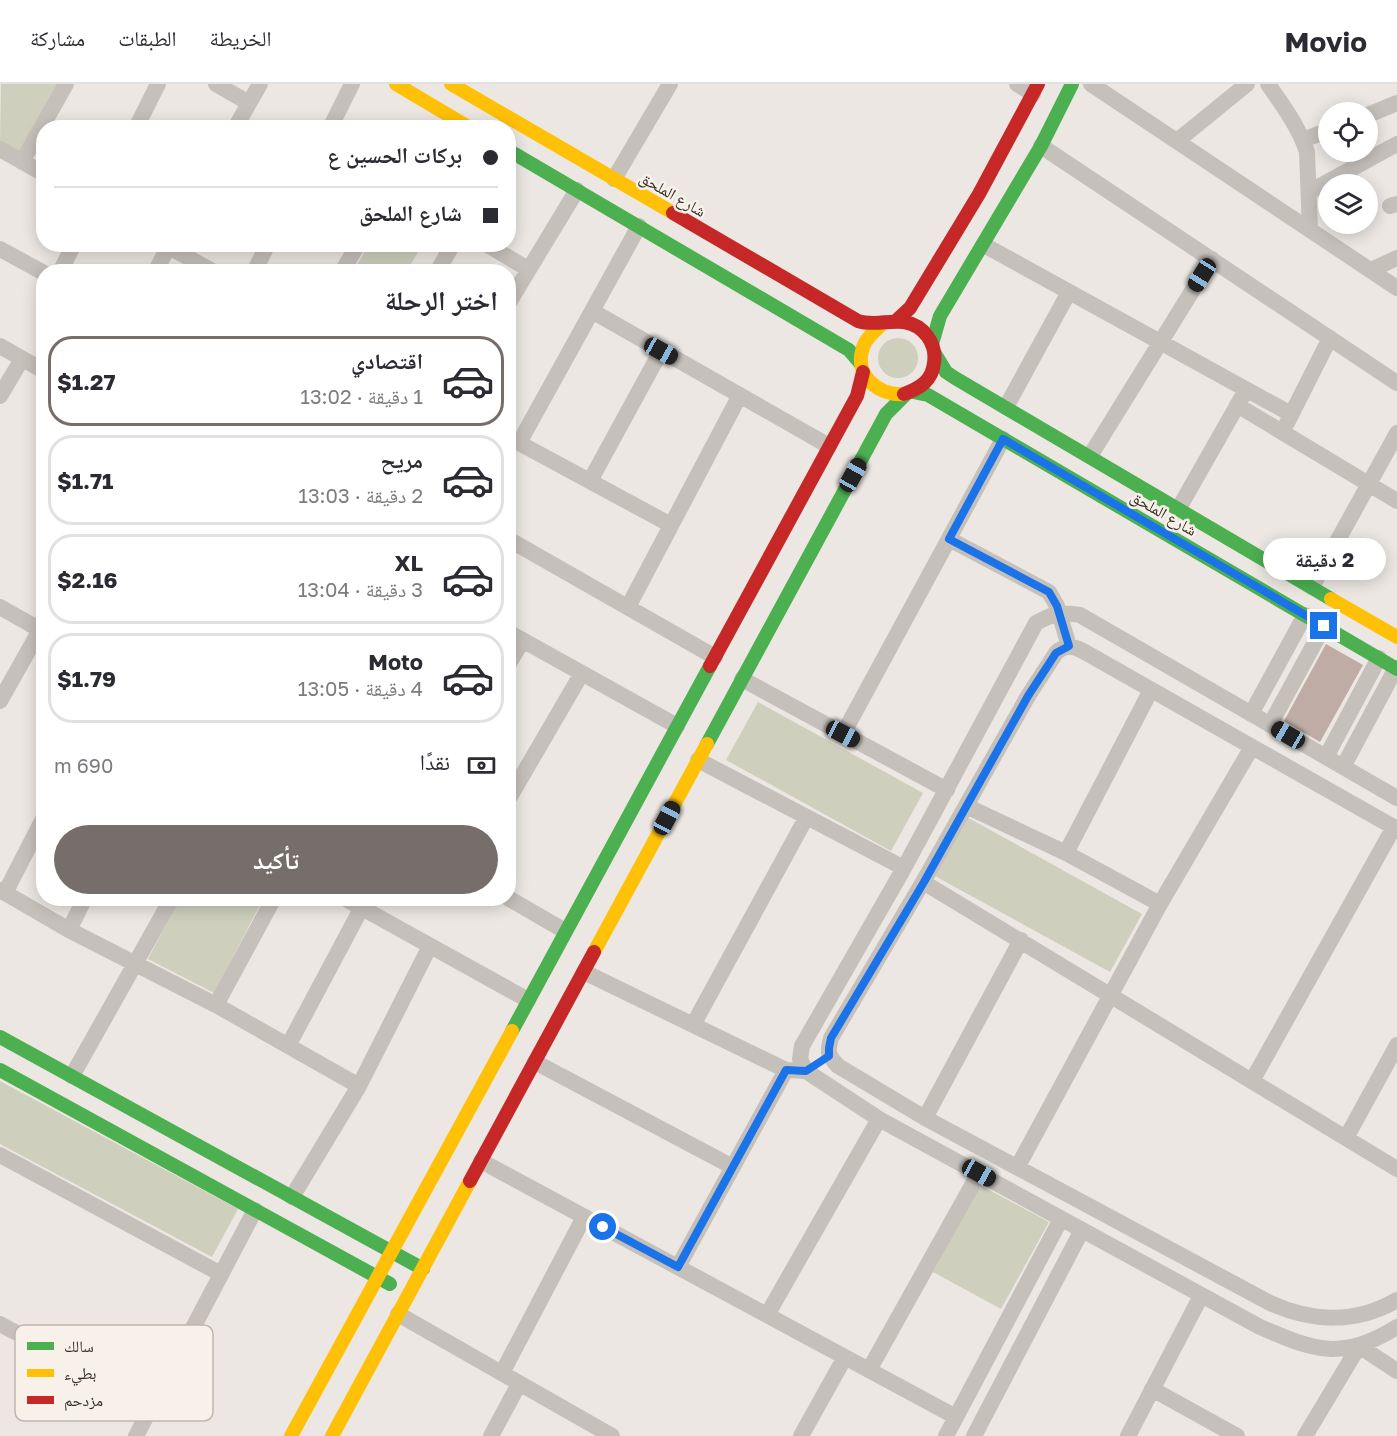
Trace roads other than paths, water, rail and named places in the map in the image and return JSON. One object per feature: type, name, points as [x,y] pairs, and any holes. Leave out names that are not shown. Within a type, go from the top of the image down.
[{"type":"street","points":[[46,120],[66,84]]},
{"type":"street","points":[[140,120],[158,84]]},
{"type":"street","points":[[216,84],[249,103]]},
{"type":"street","points":[[239,120],[260,84]]},
{"type":"street","points":[[334,120],[352,84]]},
{"type":"street","points":[[396,84],[457,120]]},
{"type":"street","name":"شارع الملحق","points":[[451,84],[513,120]]},
{"type":"street","points":[[614,179],[670,84]]},
{"type":"street","points":[[896,321],[910,308],[967,213],[1035,89],[1017,84]]},
{"type":"street","points":[[332,1436],[886,414],[909,393],[923,386],[930,376],[934,365],[934,349],[940,316],[1041,146],[1072,84]]},
{"type":"street","points":[[1177,141],[1247,84]]},
{"type":"street","points":[[1268,84],[1303,140],[1307,152],[1310,230]]},
{"type":"street","points":[[1098,85],[1177,141],[1397,288]]},
{"type":"street","points":[[1378,111],[1397,103]]},
{"type":"street","name":"شارع الملحق","points":[[516,122],[858,321],[880,325]]},
{"type":"street","points":[[1303,140],[1318,134]]},
{"type":"street","points":[[22,162],[36,137]]},
{"type":"street","points":[[1309,192],[1397,144]]},
{"type":"street","points":[[1041,146],[1397,383]]},
{"type":"street","points":[[0,149],[36,170]]},
{"type":"street","points":[[516,155],[849,350],[876,388],[896,395],[909,393]]},
{"type":"street","points":[[516,290],[577,190]]},
{"type":"street","points":[[516,437],[592,311],[639,226]]},
{"type":"street","points":[[984,245],[1291,414]]},
{"type":"street","points":[[0,249],[36,269]]},
{"type":"street","points":[[179,252],[200,264]]},
{"type":"street","points":[[499,252],[528,269]]},
{"type":"street","points":[[1371,270],[1397,258]]},
{"type":"street","points":[[1090,456],[1212,259]]},
{"type":"street","points":[[1006,407],[1069,291]]},
{"type":"street","points":[[592,311],[829,446]]},
{"type":"street","points":[[291,1436],[860,388],[862,346],[873,330],[880,325],[896,321],[908,322],[918,327],[927,334],[934,349]]},
{"type":"street","points":[[1281,433],[1330,338]]},
{"type":"street","points":[[0,346],[36,367]]},
{"type":"street","name":"شارع الملحق","points":[[934,349],[946,372],[955,378],[1397,637]]},
{"type":"street","points":[[590,481],[661,351]]},
{"type":"street","points":[[0,396],[22,359]]},
{"type":"street","points":[[1179,508],[1246,390]]},
{"type":"street","name":"شارع الملحق","points":[[909,393],[920,392],[928,395],[1397,668]]},
{"type":"street","points":[[628,607],[740,395]]},
{"type":"street","points":[[1237,405],[1397,501]]},
{"type":"street","points":[[1312,587],[1397,433]]},
{"type":"street","points":[[843,734],[1003,439]]},
{"type":"street","points":[[516,441],[672,525]]},
{"type":"street","points":[[949,539],[1049,592],[1054,598],[1069,646]]},
{"type":"street","points":[[516,544],[715,657]]},
{"type":"street","points":[[0,607],[36,628]]},
{"type":"street","points":[[1397,798],[1080,615],[1059,612],[1050,615],[1036,623],[904,868],[802,1046],[800,1059],[806,1071],[879,1119],[1260,1327],[1308,1346],[1330,1349],[1359,1346],[1397,1327]]},
{"type":"street","points":[[1251,714],[1305,615]]},
{"type":"street","points":[[1270,725],[1324,626]]},
{"type":"street","points":[[516,636],[676,726]]},
{"type":"street","points":[[0,701],[36,641]]},
{"type":"street","points":[[1252,1081],[1395,828],[1083,651],[1069,646],[1056,653],[1034,687],[924,882],[831,1038],[829,1056],[838,1066],[925,1118],[1288,1311],[1308,1317],[1349,1317],[1369,1313],[1397,1300]]},
{"type":"street","points":[[1326,757],[1380,658]]},
{"type":"street","points":[[1343,767],[1397,668]]},
{"type":"street","points":[[516,786],[582,673]]},
{"type":"street","points":[[742,679],[947,790]]},
{"type":"street","points":[[1066,853],[1151,690]]},
{"type":"street","points":[[1018,1166],[1160,904],[1252,747]]},
{"type":"street","points":[[698,760],[904,868]]},
{"type":"street","points":[[966,806],[1066,853],[1160,904]]},
{"type":"street","points":[[693,1025],[806,818]]},
{"type":"street","points":[[36,831],[2,891],[69,930],[216,1005],[359,1086]]},
{"type":"street","points":[[924,882],[1397,1169]]},
{"type":"street","points":[[516,903],[566,931]]},
{"type":"street","points":[[69,930],[81,906]]},
{"type":"street","points":[[73,1090],[136,963],[168,906]]},
{"type":"street","points":[[216,1005],[270,906]]},
{"type":"street","points":[[357,906],[528,1000]]},
{"type":"street","points":[[288,1046],[362,909]]},
{"type":"street","points":[[925,1118],[1021,940]]},
{"type":"street","points":[[292,1197],[359,1086],[430,946]]},
{"type":"street","points":[[584,972],[786,1070],[806,1071],[829,1056]]},
{"type":"street","points":[[0,1037],[73,1090],[94,1121],[409,1294]]},
{"type":"street","points":[[1346,1138],[1397,1045]]},
{"type":"street","points":[[535,1062],[733,1167]]},
{"type":"street","points":[[0,1070],[73,1090],[106,1095],[423,1269]]},
{"type":"street","points":[[678,1267],[786,1070]]},
{"type":"street","points":[[94,1121],[95,1106],[99,1099],[106,1095]]},
{"type":"street","points":[[767,1315],[879,1119]]},
{"type":"street","points":[[0,1155],[221,1274]]},
{"type":"street","points":[[481,1161],[956,1417]]},
{"type":"street","points":[[869,1370],[979,1173]]},
{"type":"street","points":[[194,1325],[255,1210]]},
{"type":"street","points":[[502,1373],[584,1217]]},
{"type":"street","points":[[946,1436],[1060,1219]]},
{"type":"street","points":[[981,1433],[1082,1230]]},
{"type":"street","points":[[1160,1274],[1173,1251]]},
{"type":"street","points":[[1128,1436],[1201,1296]]},
{"type":"street","points":[[398,1314],[612,1436]]},
{"type":"street","points":[[0,1324],[15,1332]]},
{"type":"street","points":[[1359,1346],[1397,1371]]},
{"type":"street","points":[[1305,1436],[1359,1346]]},
{"type":"street","points":[[801,1436],[845,1357]]},
{"type":"street","points":[[491,1436],[519,1383]]},
{"type":"street","points":[[1152,1389],[1237,1436]]},
{"type":"street","points":[[136,1436],[144,1421]]}]
